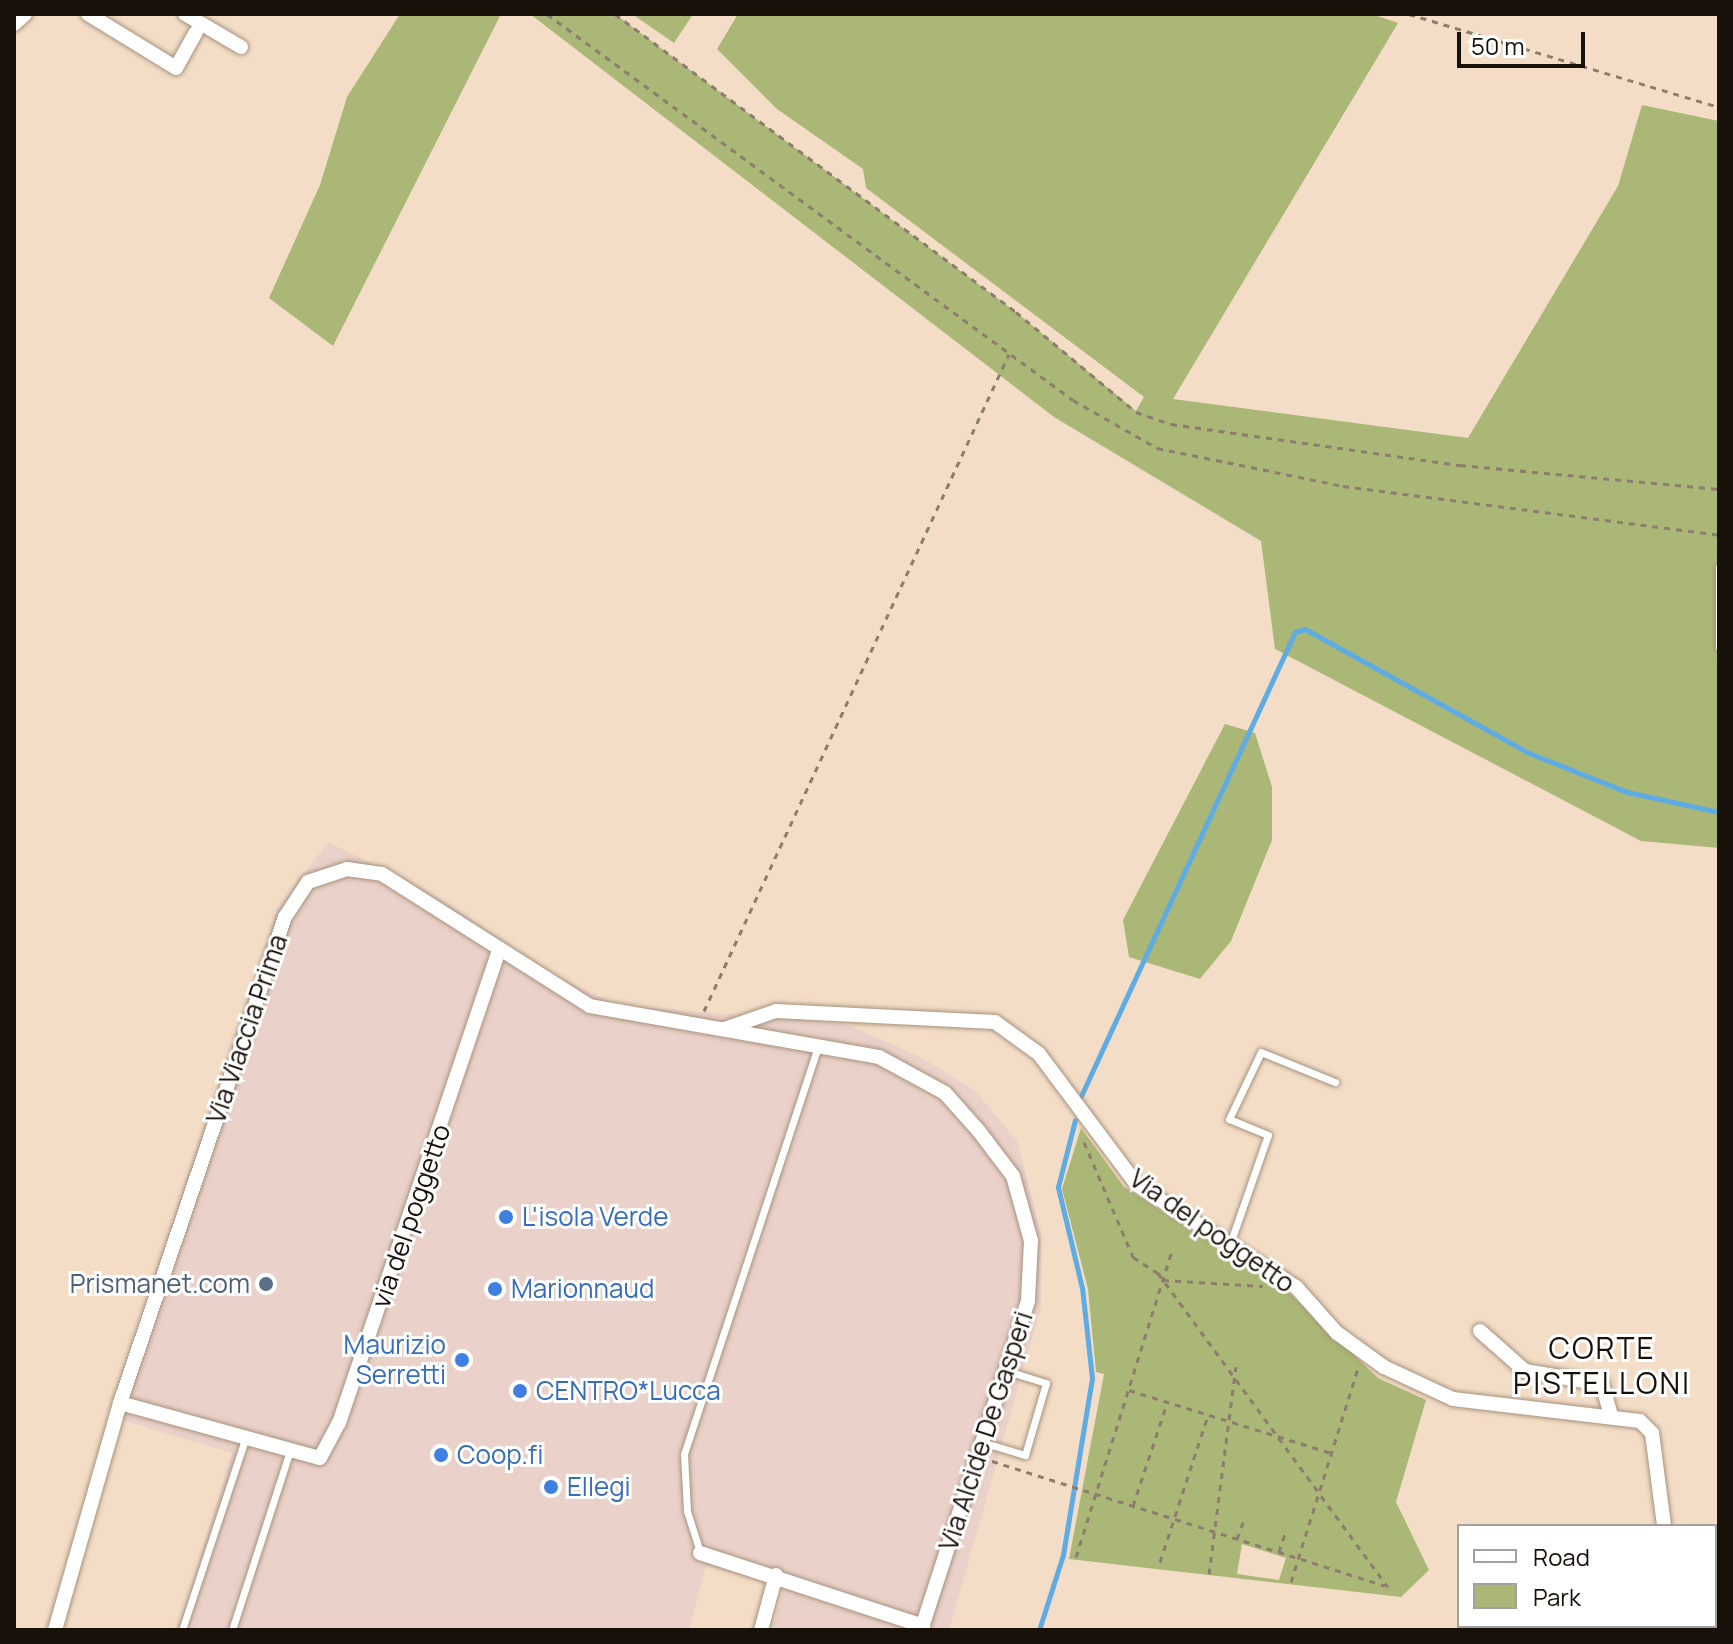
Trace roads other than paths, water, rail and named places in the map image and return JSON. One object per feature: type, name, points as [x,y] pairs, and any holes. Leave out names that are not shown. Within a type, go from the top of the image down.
[{"type":"street","points":[[14,24],[25,14]]},
{"type":"street","points":[[88,14],[176,68],[196,32]]},
{"type":"street","points":[[185,14],[241,47]]},
{"type":"street","name":"Via Viaccia Prima","points":[[55,1630],[120,1403],[285,917],[308,882],[347,869],[382,874],[498,954],[590,1006],[727,1031]]},
{"type":"street","name":"via del poggetto","points":[[120,1403],[289,1454],[320,1458],[339,1423],[498,954]]},
{"type":"street","name":"Via del poggetto","points":[[727,1031],[776,1011],[995,1022],[1039,1054],[1137,1185],[1231,1241],[1296,1287],[1363,1354],[1453,1399],[1576,1419],[1611,1415]]},
{"type":"street","name":"Via Alcide De Gasperi","points":[[727,1031],[820,1042],[879,1057],[945,1093],[1013,1176],[1031,1241],[1028,1301],[981,1458],[922,1628]]},
{"type":"street","points":[[1480,1331],[1525,1371],[1602,1384],[1611,1415],[1640,1421],[1652,1433],[1664,1524]]},
{"type":"street","points":[[700,1553],[776,1575],[922,1628]]},
{"type":"street","points":[[761,1630],[776,1575]]},
{"type":"lane","points":[[1719,567],[1719,647]]},
{"type":"lane","points":[[700,1553],[684,1454],[820,1042]]},
{"type":"lane","points":[[1231,1241],[1268,1135],[1229,1119],[1261,1052],[1335,1082]]},
{"type":"lane","points":[[985,1443],[1025,1455],[1046,1383],[1007,1371]]},
{"type":"lane","points":[[182,1630],[245,1440]]},
{"type":"lane","points":[[232,1630],[289,1454]]},
{"type":"waterway","points":[[1081,1096],[1295,632],[1305,629],[1529,753],[1627,792],[1719,812]]},
{"type":"waterway","points":[[1039,1630],[1063,1555],[1092,1378],[1082,1288],[1058,1187],[1075,1120]]},
{"type":"place","name":"L'isola Verde","points":[[506,1217]]},
{"type":"place","name":"Prismanet.com","points":[[266,1284]]},
{"type":"place","name":"Marionnaud","points":[[495,1289]]},
{"type":"place","name":"Maurizio Serretti","points":[[462,1360]]},
{"type":"place","name":"CENTRO*Lucca","points":[[520,1391]]},
{"type":"place","name":"Coop.fi","points":[[441,1455]]},
{"type":"place","name":"Ellegi","points":[[551,1487]]},
{"type":"district","name":"CORTE PISTELLONI","points":[[1602,1365]]}]
